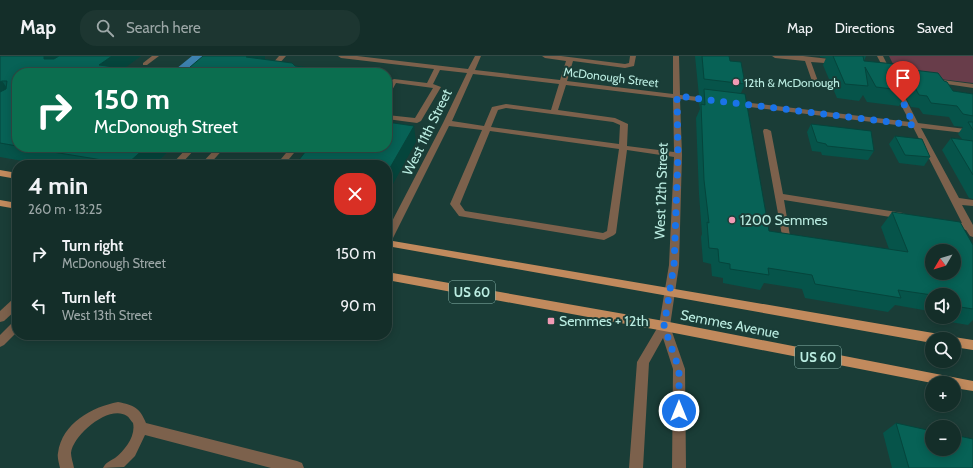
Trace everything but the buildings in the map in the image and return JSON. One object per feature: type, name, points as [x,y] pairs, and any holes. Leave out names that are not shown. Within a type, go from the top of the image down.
[{"type":"main road","points":[[0,173],[12,175]]},
{"type":"main road","points":[[0,202],[12,205]]},
{"type":"main road","name":"Semmes Avenue","points":[[392,244],[925,337]]},
{"type":"main road","name":"Semmes Avenue","points":[[392,277],[664,326],[973,386]]},
{"type":"main road","points":[[961,343],[973,345]]},
{"type":"street","points":[[145,64],[156,56]]},
{"type":"street","points":[[272,68],[283,56]]},
{"type":"street","name":"McDonough Street","points":[[341,56],[973,132]]},
{"type":"street","name":"West 11th Street","points":[[392,230],[478,56]]},
{"type":"street","points":[[545,56],[625,66],[632,65],[633,56]]},
{"type":"street","name":"West 12th Street","points":[[636,468],[643,362],[664,326],[674,265],[678,155],[676,56]]},
{"type":"street","points":[[777,56],[844,63]]},
{"type":"street","points":[[880,56],[886,67],[894,76],[914,125],[971,231]]},
{"type":"street","points":[[803,58],[816,84]]},
{"type":"street","points":[[554,112],[570,59]]},
{"type":"street","points":[[874,66],[886,67]]},
{"type":"street","points":[[428,86],[438,67]]},
{"type":"street","points":[[928,80],[973,86]]},
{"type":"street","points":[[392,85],[394,82],[437,87],[417,121],[392,118]]},
{"type":"street","points":[[506,106],[554,112],[615,120],[624,124],[623,148],[611,233],[604,237],[462,214],[455,204],[495,108],[506,106]]},
{"type":"street","points":[[446,123],[678,155]]},
{"type":"street","points":[[767,131],[786,239],[802,242]]},
{"type":"street","points":[[180,160],[188,152]]},
{"type":"street","points":[[209,160],[217,152]]},
{"type":"street","points":[[284,160],[291,152]]},
{"type":"street","points":[[779,196],[913,218]]},
{"type":"street","points":[[956,202],[973,203]]},
{"type":"street","points":[[944,223],[971,231]]},
{"type":"street","points":[[0,318],[12,307]]},
{"type":"street","name":"West 12th Street","points":[[664,326],[679,369],[679,468]]},
{"type":"street","points":[[0,342],[12,330]]},
{"type":"street","points":[[67,468],[64,461],[64,451],[68,440],[85,420],[108,409],[120,408],[129,410],[136,416],[140,424],[139,434],[134,446],[125,457],[110,468]]},
{"type":"street","points":[[140,428],[298,468]]},
{"type":"shaded area","points":[[889,56],[973,56],[973,83],[898,74]]},
{"type":"water","points":[[192,56],[208,56],[192,68],[177,68]]},
{"type":"place","name":"12th & McDonough","points":[[736,82]]},
{"type":"place","name":"1200 Semmes","points":[[732,220]]},
{"type":"place","name":"Semmes + 12th","points":[[551,321]]},
{"type":"route","points":[[679,411],[679,369],[664,326],[674,265],[678,155],[677,96],[914,125],[903,102]]}]
